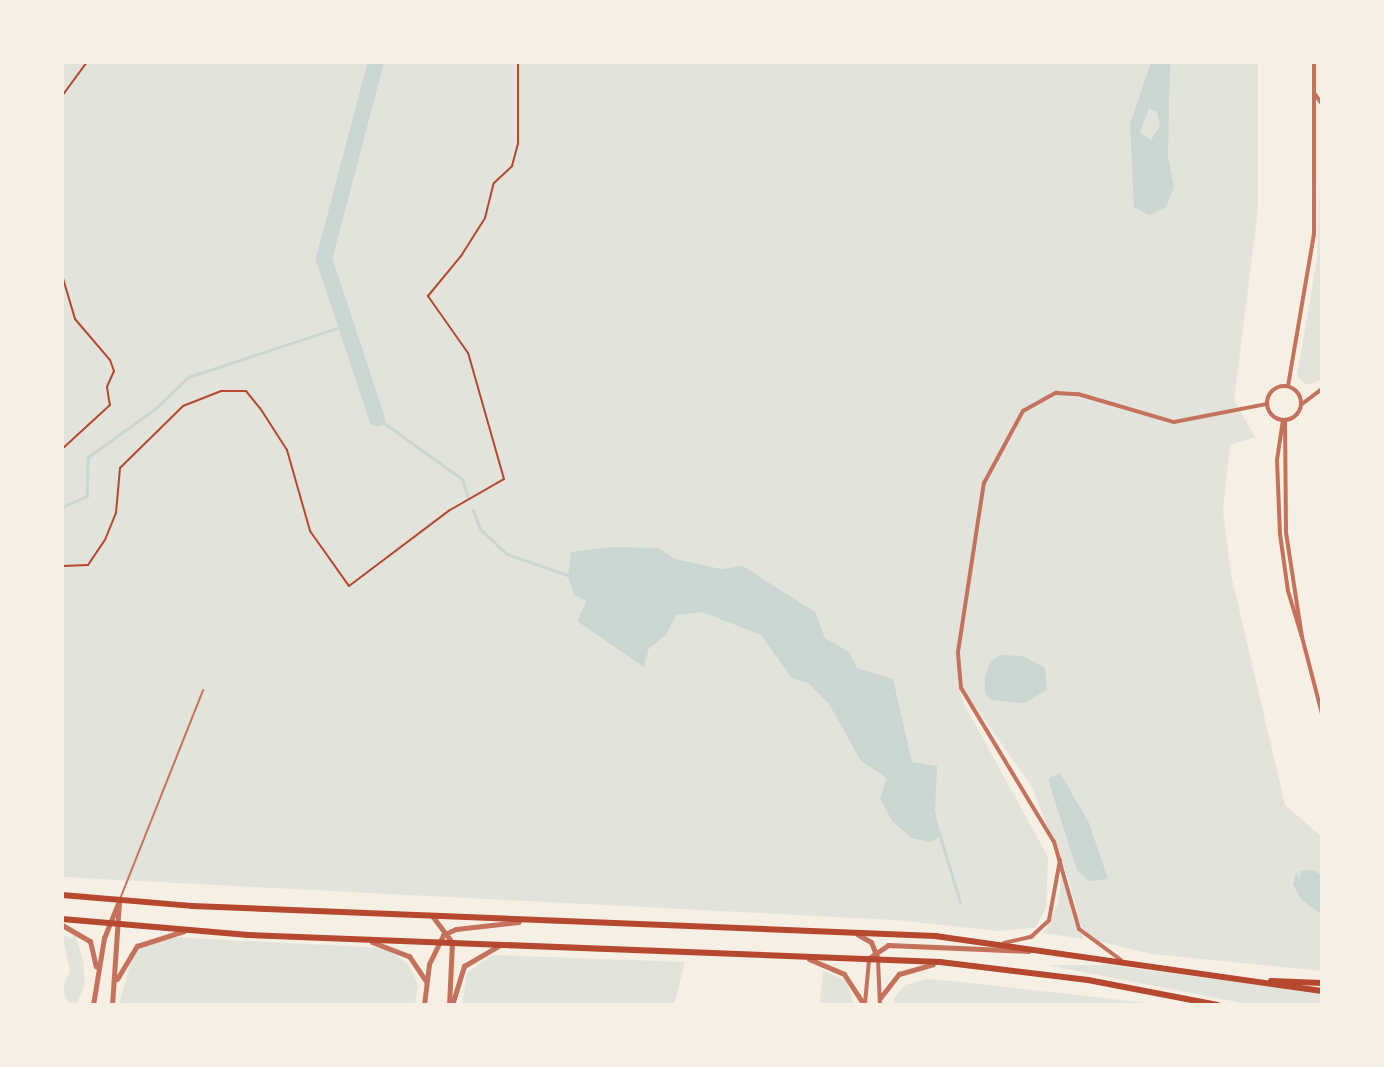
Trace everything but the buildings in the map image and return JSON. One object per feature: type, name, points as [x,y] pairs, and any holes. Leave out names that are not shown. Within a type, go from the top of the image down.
[{"type":"highway","points":[[62,895],[119,901],[433,916],[853,932],[1002,943],[1322,991]]},
{"type":"highway","points":[[62,919],[184,931],[940,962],[1088,980],[1218,1005]]},
{"type":"highway","points":[[1251,981],[1322,983]]},
{"type":"street","points":[[1288,386],[1314,234],[1314,62]]},
{"type":"street","points":[[1314,93],[1322,104]]},
{"type":"street","points":[[1288,386],[1299,394],[1302,404]]},
{"type":"street","points":[[1284,420],[1271,414],[1267,404],[1273,390],[1288,386]]},
{"type":"street","points":[[1284,420],[1298,413],[1302,404],[1322,389]]},
{"type":"street","points":[[1124,962],[1079,929],[1060,857],[1022,785],[968,705],[957,669],[978,512],[990,468],[1023,411],[1056,393],[1078,394],[1174,422],[1267,404]]},
{"type":"street","points":[[1284,420],[1280,495],[1287,566],[1322,714]]},
{"type":"street","points":[[1002,943],[1031,937],[1049,920],[1060,857]]},
{"type":"street","points":[[93,1005],[109,924],[119,901]]},
{"type":"street","points":[[112,1005],[120,925],[119,901]]},
{"type":"street","points":[[433,916],[452,942],[450,1005]]},
{"type":"street","points":[[424,1005],[426,981],[438,942],[447,932],[536,920]]},
{"type":"street","points":[[62,925],[92,945],[96,981]]},
{"type":"street","points":[[114,984],[137,946],[184,931]]},
{"type":"street","points":[[853,932],[875,950],[880,1002]]},
{"type":"street","points":[[364,939],[405,953],[426,981]]},
{"type":"street","points":[[450,1005],[464,966],[502,944]]},
{"type":"street","points":[[864,1005],[869,958],[875,950],[888,945],[991,953],[1050,951]]},
{"type":"street","points":[[801,956],[840,970],[864,1005]]},
{"type":"street","points":[[880,1002],[899,974],[940,962]]},
{"type":"lane","points":[[119,901],[196,699],[203,690]]},
{"type":"path","points":[[62,96],[87,62]]},
{"type":"path","points":[[62,566],[88,565],[105,540],[116,513],[120,468],[183,406],[221,391],[246,391],[260,408],[287,450],[310,531],[349,586],[450,510],[504,479],[468,353],[428,296],[461,256],[485,218],[494,183],[512,166],[518,144],[518,62]]},
{"type":"path","points":[[62,275],[75,319],[114,371],[107,387],[110,405],[62,449]]},
{"type":"shaded area","points":[[62,62],[1258,62],[1258,210],[1234,400],[1255,437],[1230,445],[1223,510],[1231,574],[1285,805],[1322,837],[1322,971],[1152,954],[1093,940],[1080,925],[1069,880],[1032,787],[957,680],[964,704],[1048,857],[1046,908],[1035,928],[997,931],[895,920],[62,877]]},
{"type":"shaded area","points":[[1151,62],[1170,62],[1168,156],[1174,187],[1166,207],[1149,215],[1134,207],[1130,124]],"holes":[[[1149,108],[1157,112],[1160,126],[1151,140],[1140,132]]]},
{"type":"shaded area","points":[[1322,120],[1322,380],[1306,385],[1297,376],[1317,259]]},
{"type":"shaded area","points":[[611,547],[658,548],[675,559],[721,569],[743,566],[815,612],[825,638],[849,652],[857,668],[893,679],[912,762],[937,766],[935,811],[941,836],[930,842],[912,838],[892,821],[880,798],[887,778],[861,761],[829,704],[808,683],[792,678],[761,635],[702,612],[676,615],[666,635],[649,648],[644,667],[577,621],[587,601],[574,595],[568,576],[571,552]]},
{"type":"shaded area","points":[[1000,655],[1023,656],[1045,668],[1047,690],[1024,703],[991,700],[985,693],[985,676],[991,661]]},
{"type":"shaded area","points":[[1060,773],[1089,823],[1108,879],[1089,881],[1077,870],[1050,786],[1049,778]]},
{"type":"shaded area","points":[[1313,870],[1322,875],[1322,915],[1301,899],[1293,884],[1296,872],[1299,879],[1301,871]]},
{"type":"shaded area","points":[[1062,871],[1074,923],[1084,939],[1043,933],[1058,904]]},
{"type":"shaded area","points":[[62,934],[71,939],[75,934],[83,960],[85,985],[76,1005],[70,1005],[62,989],[70,971]]},
{"type":"shaded area","points":[[170,937],[386,948],[408,964],[418,984],[415,1005],[119,1005],[133,954],[148,942]]},
{"type":"shaded area","points":[[492,955],[685,962],[674,1005],[462,1005],[467,973]]},
{"type":"shaded area","points":[[1047,965],[1107,965],[1322,993],[1322,1005],[1252,1005]]},
{"type":"shaded area","points":[[823,971],[846,980],[854,1005],[820,1005]]},
{"type":"shaded area","points":[[926,979],[1166,1005],[894,1005],[894,998],[905,985]]},
{"type":"waterway","points":[[376,62],[324,259],[377,418]]},
{"type":"waterway","points":[[62,507],[87,496],[88,457],[156,408],[188,377],[346,325]]},
{"type":"waterway","points":[[377,418],[462,479],[468,497]]},
{"type":"waterway","points":[[473,510],[480,529],[507,554],[570,576]]},
{"type":"waterway","points":[[939,833],[960,902]]}]
